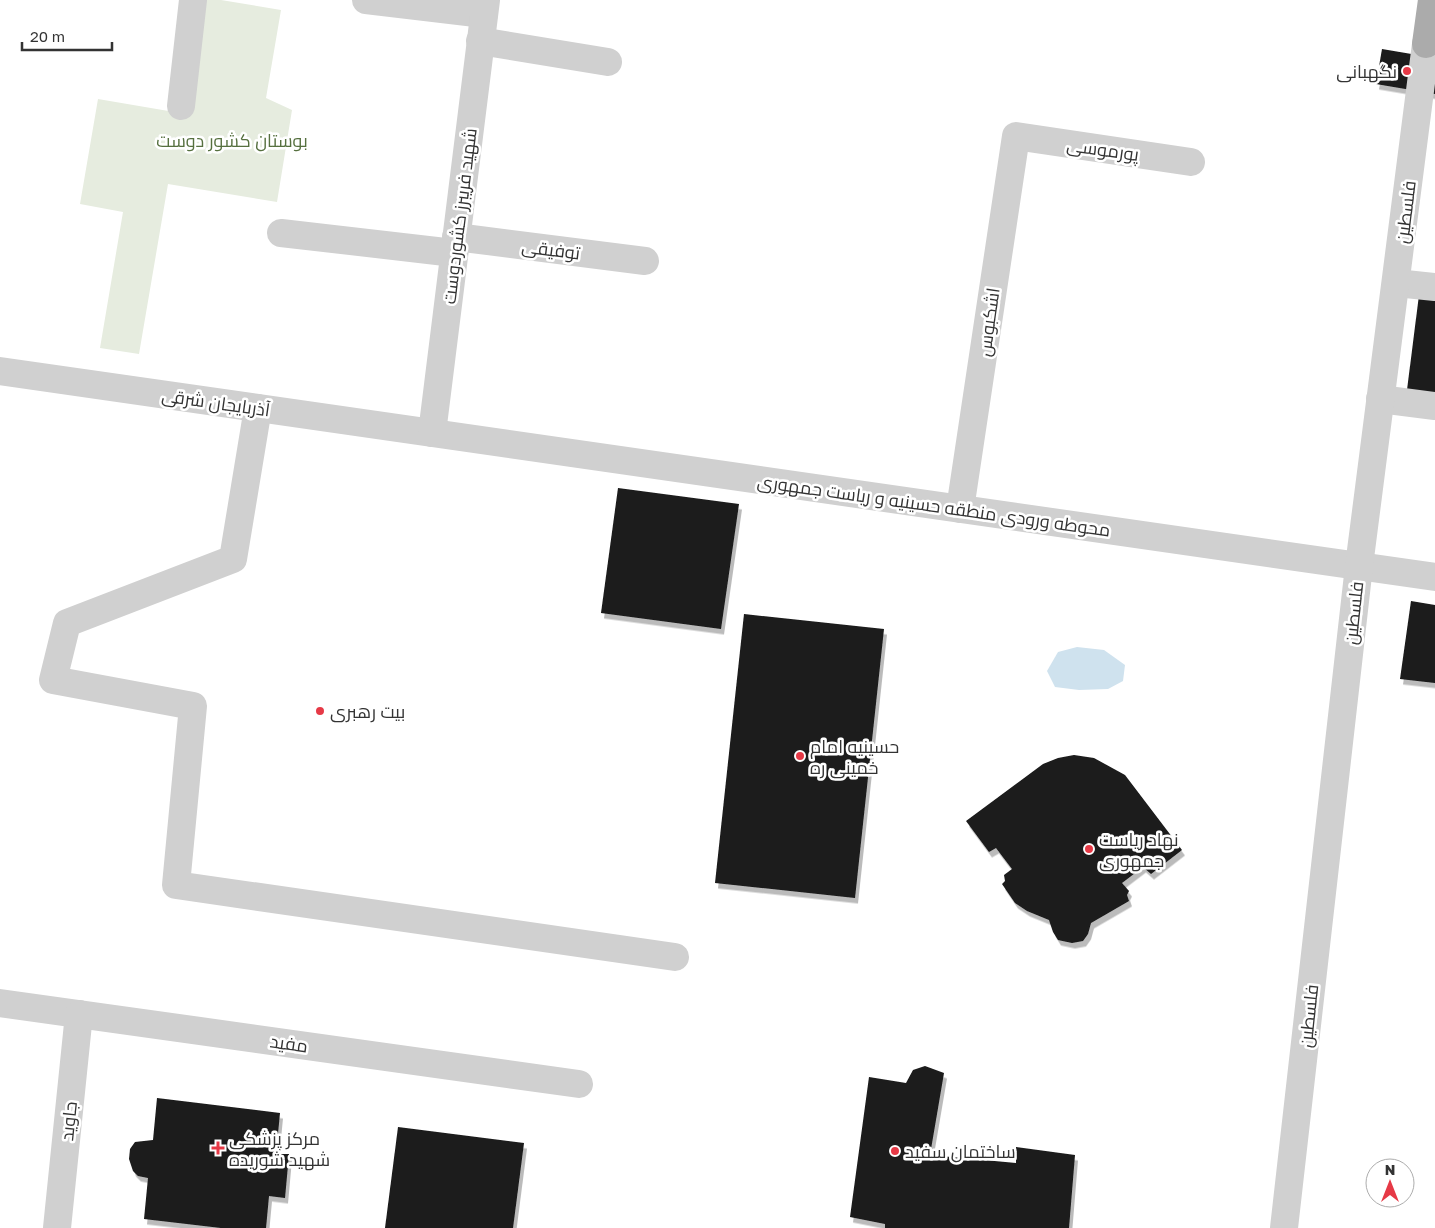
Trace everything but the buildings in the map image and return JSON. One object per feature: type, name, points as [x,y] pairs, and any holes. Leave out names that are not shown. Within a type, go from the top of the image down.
[{"type":"main road","name":"فلسطین","points":[[1431,44],[1432,0]]},
{"type":"street","points":[[181,106],[194,0]]},
{"type":"street","points":[[366,0],[485,7]]},
{"type":"street","name":"شهید فریبرز کشوردوست","points":[[432,433],[485,7]]},
{"type":"street","points":[[480,41],[608,62]]},
{"type":"street","name":"فلسطین","points":[[1284,1228],[1359,566],[1396,283],[1431,44]]},
{"type":"street","name":"پورموسی","points":[[1016,136],[1191,162]]},
{"type":"street","name":"اشکبوس","points":[[960,509],[1016,136]]},
{"type":"street","name":"توفیقی","points":[[281,233],[645,261]]},
{"type":"street","points":[[1396,283],[1435,287]]},
{"type":"street","name":"آذربایجان شرقی","points":[[0,371],[432,433]]},
{"type":"street","points":[[1380,399],[1435,406]]},
{"type":"street","points":[[258,408],[233,559],[67,623],[53,680],[193,706],[176,885],[675,957]]},
{"type":"street","name":"محوطه ورودی منطقه حسینیه و ریاست جمهوری","points":[[432,433],[1435,577]]},
{"type":"street","name":"مفید","points":[[0,1003],[579,1084]]},
{"type":"street","name":"جاوید","points":[[57,1228],[79,1014]]},
{"type":"green space","name":"بوستان کشور دوست","points":[[205,0],[221,0],[281,10],[266,98],[292,110],[277,202],[168,184],[139,354],[100,348],[123,212],[80,204],[98,99],[186,114]]},
{"type":"water","points":[[1077,647],[1104,650],[1125,665],[1123,681],[1108,689],[1079,690],[1055,687],[1047,671],[1058,652]]},
{"type":"place","name":"نگهبانی","points":[[1407,71]]},
{"type":"place","name":"بیت رهبری","points":[[320,711]]},
{"type":"place","name":"حسینیه امام خمینی ره","points":[[800,756]]},
{"type":"place","name":"نهاد ریاست جمهوری","points":[[1089,849]]},
{"type":"place","name":"مرکز پزشکی شهید شوریده","points":[[218,1148]]},
{"type":"place","name":"ساختمان سفید","points":[[895,1151]]}]
